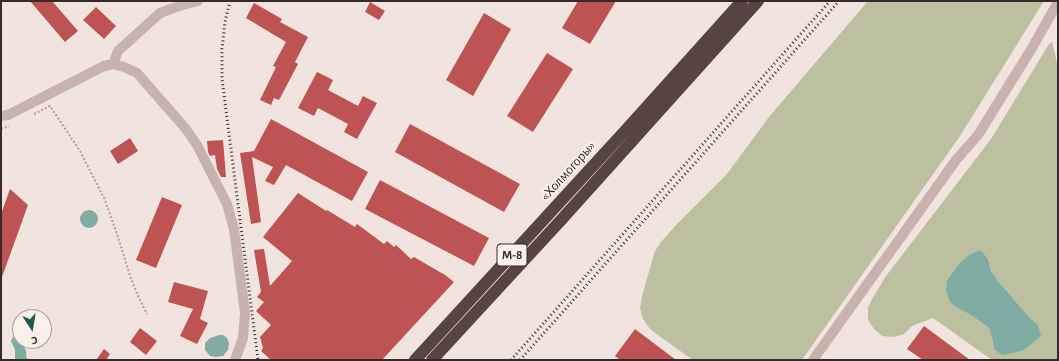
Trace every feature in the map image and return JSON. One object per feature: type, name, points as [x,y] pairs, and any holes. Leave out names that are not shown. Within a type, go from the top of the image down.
[{"type":"highway","name":"«Холмогоры»","points":[[415,360],[742,1]]},
{"type":"highway","name":"«Холмогоры»","points":[[432,360],[562,219],[758,1]]},
{"type":"street","points":[[113,64],[118,52],[160,13],[198,1]]},
{"type":"street","points":[[814,360],[956,160],[978,135],[1032,48],[1058,2]]},
{"type":"street","points":[[1,116],[8,115],[104,66],[113,64],[124,66],[137,73],[186,129],[197,144],[227,204],[234,229],[245,313],[243,338],[235,360]]},
{"type":"path","points":[[28,117],[50,106],[80,150],[105,200],[130,276],[147,314]]},
{"type":"path","points":[[1,129],[15,123]]},
{"type":"green space","points":[[868,1],[1044,1],[960,136],[802,360],[693,360],[650,329],[643,319],[640,308],[642,296],[655,251],[677,224],[727,174],[769,117]]},
{"type":"green space","points":[[1052,42],[1058,67],[1058,360],[992,360],[933,318],[912,326],[904,334],[894,337],[882,336],[874,329],[868,320],[868,308],[872,299],[886,276],[991,139],[1049,44]],"holes":[[[981,250],[988,259],[991,271],[998,281],[1029,317],[1038,325],[994,349],[989,328],[971,315],[959,309],[947,280],[970,254]]]},
{"type":"water","points":[[89,210],[95,213],[98,219],[95,225],[89,228],[83,225],[80,219],[83,213]]},
{"type":"water","points":[[981,250],[988,259],[991,271],[998,281],[1029,317],[1038,325],[1041,336],[1024,350],[1002,355],[994,349],[989,328],[950,302],[946,291],[947,280],[961,262],[970,254]]},
{"type":"water","points":[[223,335],[227,338],[229,343],[228,350],[223,356],[210,356],[205,350],[205,343],[210,338]]},
{"type":"water","points":[[25,349],[27,360],[15,360],[15,350]]},
{"type":"building","points":[[30,1],[52,1],[78,31],[65,42]]},
{"type":"building","points":[[578,1],[616,1],[590,44],[562,28]]},
{"type":"building","points":[[370,2],[385,11],[379,20],[365,12]]},
{"type":"building","points":[[254,3],[282,19],[280,22],[308,37],[295,62],[298,64],[279,100],[274,98],[271,105],[260,100],[276,67],[273,66],[286,42],[246,18]]},
{"type":"building","points":[[96,7],[116,26],[104,39],[83,20]]},
{"type":"building","points":[[484,13],[511,29],[473,96],[446,80]]},
{"type":"building","points":[[547,53],[573,69],[533,132],[507,116]]},
{"type":"building","points":[[317,72],[333,80],[328,90],[358,106],[363,96],[377,103],[357,139],[344,132],[348,124],[318,108],[314,116],[298,108]]},
{"type":"building","points":[[271,119],[368,172],[352,201],[286,165],[274,185],[265,181],[273,167],[252,157],[261,222],[251,224],[240,153],[254,151]]},
{"type":"building","points":[[410,124],[520,184],[504,212],[395,152]]},
{"type":"building","points":[[130,138],[138,151],[118,164],[110,151]]},
{"type":"building","points":[[223,140],[226,177],[221,177],[217,169],[215,155],[210,156],[208,152],[207,141]]},
{"type":"building","points":[[380,180],[489,238],[474,266],[365,209]]},
{"type":"building","points":[[10,189],[28,205],[2,277],[1,214]]},
{"type":"building","points":[[298,193],[355,227],[357,224],[384,244],[387,241],[394,247],[396,245],[411,259],[414,257],[454,282],[382,360],[271,360],[261,351],[263,348],[260,337],[271,325],[256,311],[264,302],[257,297],[261,292],[254,250],[264,249],[270,286],[292,261],[263,237]]},
{"type":"building","points":[[162,197],[182,205],[156,268],[136,260]]},
{"type":"building","points":[[174,282],[208,291],[200,319],[208,323],[197,344],[180,336],[193,309],[168,302]]},
{"type":"building","points":[[924,326],[970,360],[923,360],[907,349]]},
{"type":"building","points":[[140,328],[157,341],[146,355],[130,342]]},
{"type":"building","points":[[635,329],[676,360],[620,360],[615,356]]},
{"type":"building","points":[[104,349],[110,354],[106,360],[96,360]]},
{"type":"railway","points":[[230,1],[225,22],[222,49],[222,79],[258,360]]},
{"type":"railway","points":[[511,360],[830,1]]},
{"type":"railway","points":[[520,360],[839,1]]}]
